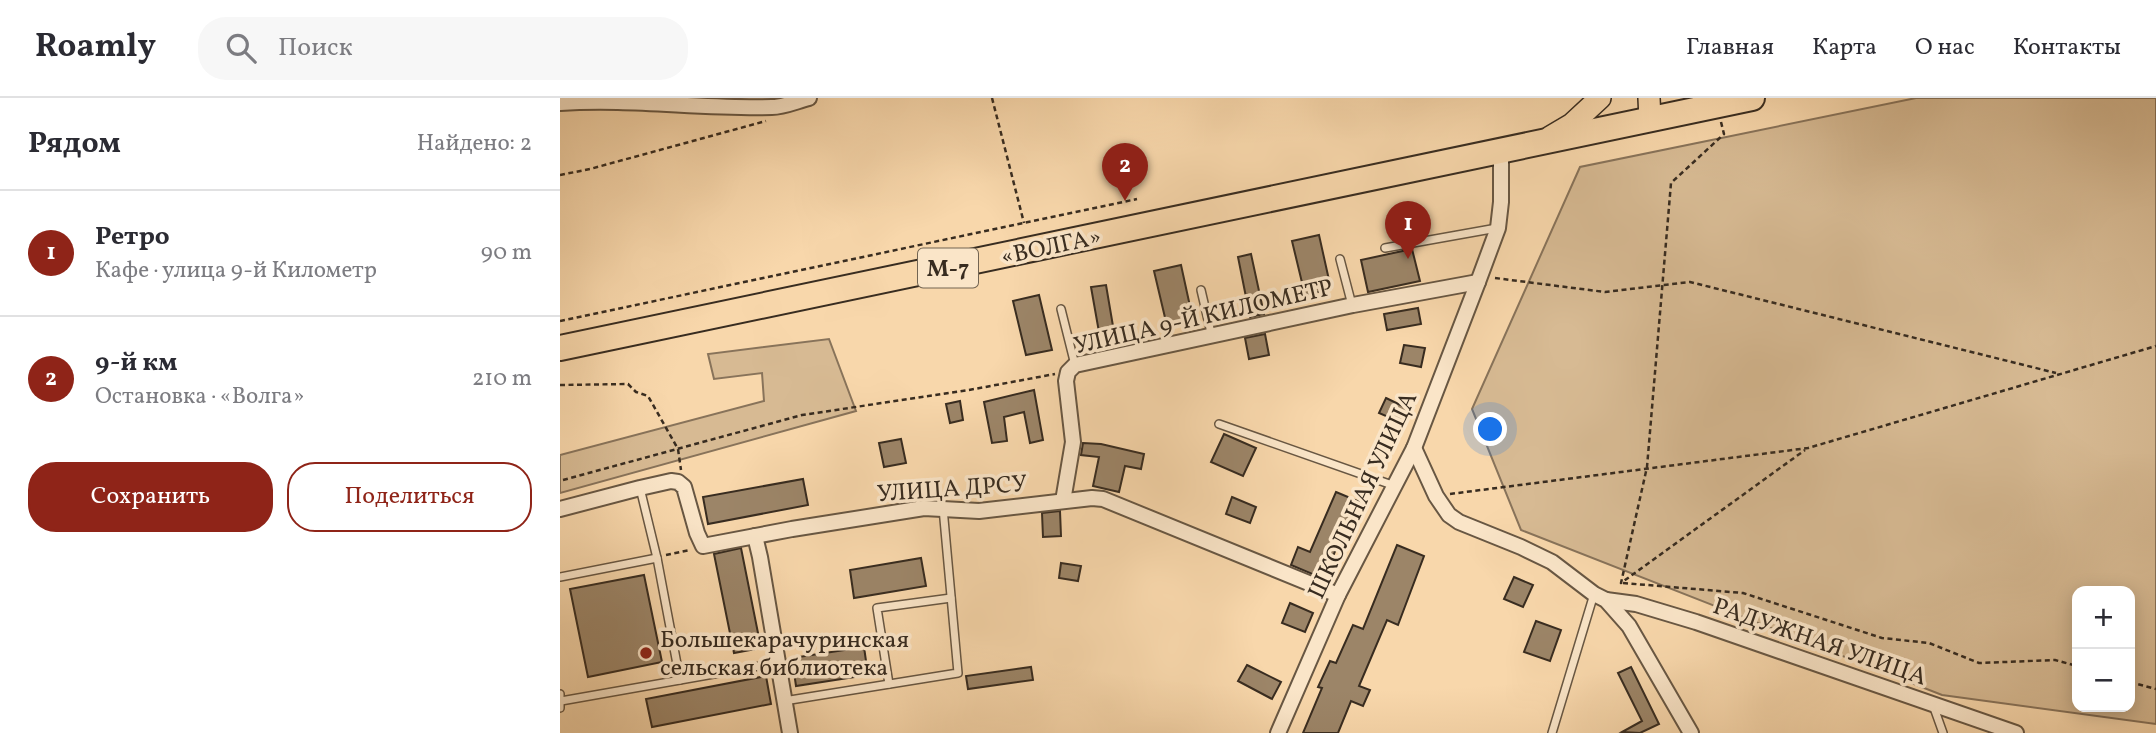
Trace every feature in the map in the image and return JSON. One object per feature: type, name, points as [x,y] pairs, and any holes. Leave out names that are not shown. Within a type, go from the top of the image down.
[{"type":"highway","name":"М-7","points":[[1501,152],[1537,144],[1649,109],[1712,108],[1752,98]]},
{"type":"highway","name":"«ВОЛГА»","points":[[560,348],[1501,152]]},
{"type":"main road","points":[[1537,144],[1572,124],[1601,98]]},
{"type":"street","points":[[560,103],[579,99],[618,98],[774,107],[809,98]]},
{"type":"street","name":"ШКОЛЬНАЯ УЛИЦА","points":[[1278,733],[1338,595],[1414,448],[1479,279],[1497,228],[1501,202],[1501,152]]},
{"type":"street","name":"УЛИЦА 9-Й КИЛОМЕТР","points":[[1063,501],[1073,442],[1066,381],[1072,368],[1479,279]]},
{"type":"street","points":[[1414,448],[1436,496],[1449,515],[1459,522],[1552,562],[1600,597],[1629,626],[1691,733]]},
{"type":"street","points":[[560,509],[640,488],[678,482],[684,487],[703,546]]},
{"type":"street","name":"УЛИЦА ДРСУ","points":[[703,546],[897,512],[943,507],[979,511],[1103,499],[1338,595]]},
{"type":"street","points":[[755,536],[761,557],[790,733]]},
{"type":"street","name":"РАДУЖНАЯ УЛИЦА","points":[[1600,597],[1636,604],[1696,622],[2016,733]]},
{"type":"lane","points":[[1385,248],[1497,228]]},
{"type":"lane","points":[[1340,259],[1353,305]]},
{"type":"lane","points":[[1201,290],[1212,337]]},
{"type":"lane","points":[[1061,309],[1072,368]]},
{"type":"lane","points":[[1219,424],[1395,486]]},
{"type":"lane","points":[[640,488],[657,558],[680,680]]},
{"type":"lane","points":[[784,701],[958,673],[943,507]]},
{"type":"lane","points":[[560,577],[657,558]]},
{"type":"lane","points":[[1552,733],[1600,597]]},
{"type":"lane","points":[[889,684],[877,608],[951,598]]},
{"type":"lane","points":[[560,701],[777,663]]},
{"type":"lane","points":[[1933,704],[1943,733]]},
{"type":"path","points":[[992,98],[1024,223]]},
{"type":"path","points":[[560,175],[765,122],[774,107]]},
{"type":"path","points":[[1621,583],[1647,467],[1671,183],[1724,134],[1712,108]]},
{"type":"path","points":[[560,321],[1138,199]]},
{"type":"path","points":[[1479,279],[1605,292],[1690,282],[2059,373]]},
{"type":"path","points":[[1436,496],[1808,448],[2156,346]]},
{"type":"path","points":[[563,480],[802,415],[969,390],[1072,368]]},
{"type":"path","points":[[560,385],[628,384],[636,392],[648,396],[678,450],[684,487]]},
{"type":"path","points":[[1600,597],[1808,448]]},
{"type":"path","points":[[657,558],[703,546]]},
{"type":"path","points":[[1621,583],[1743,593],[1882,638],[1928,643],[1979,663],[2055,660],[2072,665]]},
{"type":"path","points":[[2135,684],[2156,690]]},
{"type":"shaded area","points":[[1916,98],[2156,98],[2156,724],[1942,695],[1521,530],[1472,409],[1580,167]]},
{"type":"shaded area","points":[[829,339],[856,411],[560,493],[560,455],[764,401],[762,373],[714,379],[708,354]]},
{"type":"building","points":[[1319,235],[1331,289],[1305,295],[1292,241]]},
{"type":"building","points":[[1412,249],[1420,281],[1368,292],[1361,260]]},
{"type":"building","points":[[1251,254],[1264,314],[1250,317],[1238,257]]},
{"type":"building","points":[[1181,265],[1193,320],[1167,326],[1154,271]]},
{"type":"building","points":[[1106,285],[1114,332],[1135,327],[1138,342],[1102,349],[1091,287]]},
{"type":"building","points":[[1039,295],[1052,350],[1026,355],[1013,301]]},
{"type":"building","points":[[1418,308],[1421,324],[1387,330],[1384,314]]},
{"type":"building","points":[[1265,334],[1269,355],[1249,359],[1245,338]]},
{"type":"building","points":[[1404,345],[1425,348],[1421,367],[1400,363]]},
{"type":"building","points":[[1034,390],[1043,440],[1030,443],[1024,412],[1004,417],[1007,441],[992,443],[984,402]]},
{"type":"building","points":[[1386,398],[1409,409],[1402,423],[1379,413]]},
{"type":"building","points":[[960,401],[963,420],[950,423],[946,404]]},
{"type":"building","points":[[1224,434],[1256,448],[1243,476],[1211,462]]},
{"type":"building","points":[[901,439],[906,463],[884,467],[879,443]]},
{"type":"building","points":[[1083,443],[1101,444],[1144,454],[1141,469],[1125,466],[1119,492],[1093,486],[1099,457],[1081,455]]},
{"type":"building","points":[[803,479],[808,505],[708,524],[703,497]]},
{"type":"building","points":[[1336,492],[1360,502],[1341,546],[1338,544],[1324,579],[1291,565],[1298,547],[1310,552]]},
{"type":"building","points":[[1232,497],[1256,507],[1250,523],[1226,514]]},
{"type":"building","points":[[1060,511],[1061,536],[1043,537],[1042,513]]},
{"type":"building","points":[[1397,545],[1424,556],[1398,625],[1387,620],[1359,686],[1370,690],[1363,706],[1351,701],[1338,733],[1303,733],[1322,688],[1318,687],[1330,661],[1336,663],[1353,625],[1363,629]]},
{"type":"building","points":[[741,548],[761,648],[734,653],[714,554]]},
{"type":"building","points":[[921,558],[926,586],[854,598],[850,570]]},
{"type":"building","points":[[1061,563],[1081,566],[1078,581],[1059,578]]},
{"type":"building","points":[[644,575],[662,662],[588,677],[570,589]]},
{"type":"building","points":[[1514,577],[1533,585],[1523,607],[1504,599]]},
{"type":"building","points":[[1290,603],[1313,613],[1305,632],[1282,623]]},
{"type":"building","points":[[1536,621],[1561,630],[1550,661],[1524,652]]},
{"type":"building","points":[[864,647],[868,675],[796,686],[792,658]]},
{"type":"building","points":[[1247,665],[1281,682],[1272,699],[1238,681]]},
{"type":"building","points":[[1031,667],[1033,680],[968,689],[966,676]]},
{"type":"building","points":[[1631,667],[1659,724],[1640,733],[1622,732],[1642,721],[1618,673]]},
{"type":"building","points":[[766,676],[771,704],[652,727],[646,699]]},
{"type":"place","name":"9-й км","points":[[1125,201]]},
{"type":"place","name":"Ретро","points":[[1408,259]]},
{"type":"place","name":"Большекарачуринская сельская библиотека","points":[[646,653]]}]
